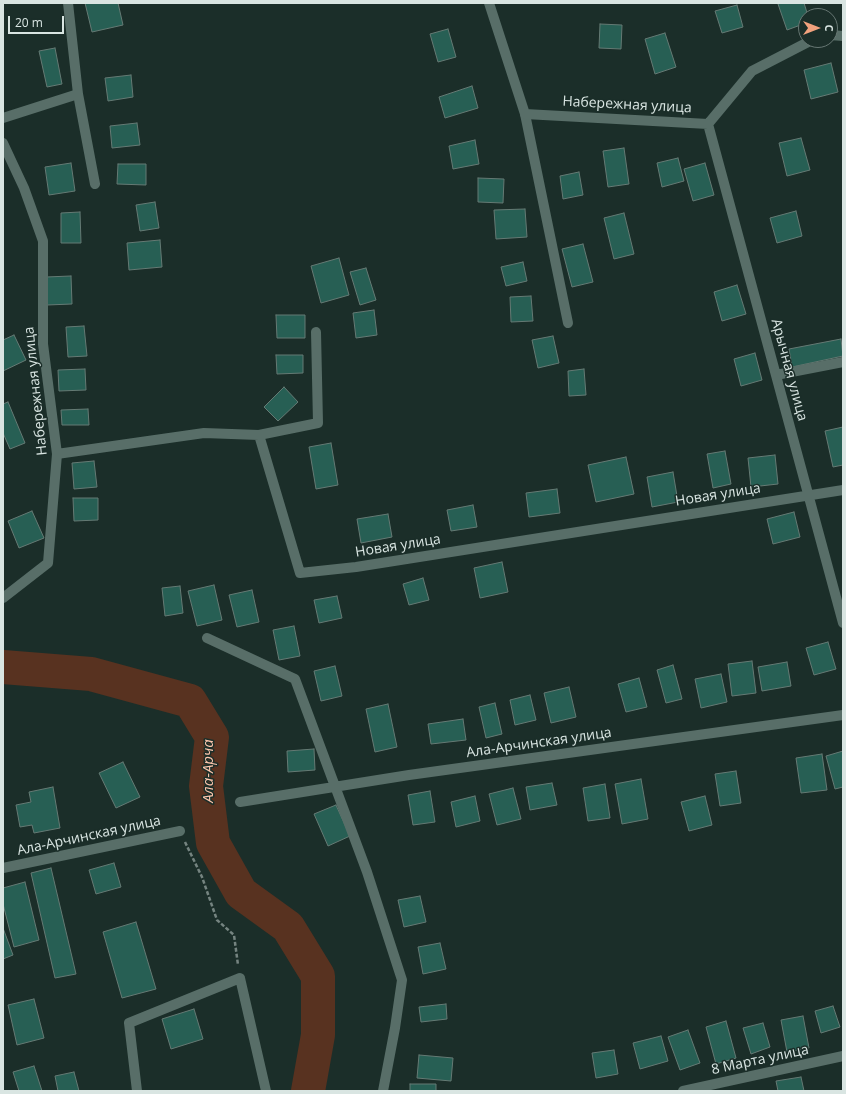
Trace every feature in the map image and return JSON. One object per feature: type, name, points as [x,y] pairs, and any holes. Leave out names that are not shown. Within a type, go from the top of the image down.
[{"type":"street","points":[[68,3],[78,94],[95,184]]},
{"type":"street","points":[[489,3],[526,114],[568,323]]},
{"type":"street","name":"Набережная улица","points":[[526,114],[708,124],[752,72],[798,47]]},
{"type":"street","points":[[3,118],[78,94]]},
{"type":"street","name":"Арычная улица","points":[[708,124],[843,623]]},
{"type":"street","name":"Набережная улица","points":[[3,143],[24,188],[43,241],[43,344],[57,454],[48,562],[3,598]]},
{"type":"street","points":[[57,454],[204,433],[259,435],[318,423],[316,332]]},
{"type":"street","points":[[776,375],[843,362]]},
{"type":"street","name":"Новая улица","points":[[259,435],[300,573],[356,567],[843,490]]},
{"type":"street","points":[[207,638],[295,679],[334,787],[367,872],[402,980],[383,1091]]},
{"type":"street","name":"Ала-Арчинская улица","points":[[240,802],[409,775],[843,715]]},
{"type":"street","name":"Ала-Арчинская улица","points":[[3,868],[180,831]]},
{"type":"street","points":[[137,1091],[129,1023],[240,978],[266,1091]]},
{"type":"street","name":"8 Марта улица","points":[[683,1091],[843,1056]]},
{"type":"path","points":[[180,831],[202,877],[217,920],[234,935],[242,986]]},
{"type":"building","points":[[85,3],[118,3],[123,25],[92,32]]},
{"type":"building","points":[[804,3],[806,8],[798,8],[798,26],[787,30],[778,4]]},
{"type":"building","points":[[737,5],[743,27],[722,33],[715,11]]},
{"type":"building","points":[[600,24],[622,25],[621,49],[599,48]]},
{"type":"building","points":[[448,29],[456,57],[438,62],[430,34]]},
{"type":"building","points":[[665,33],[676,67],[655,74],[645,39]]},
{"type":"building","points":[[55,48],[62,84],[47,87],[39,51]]},
{"type":"building","points":[[831,63],[838,92],[811,99],[804,70]]},
{"type":"building","points":[[131,75],[133,97],[108,101],[105,78]]},
{"type":"building","points":[[472,86],[478,108],[445,118],[439,97]]},
{"type":"building","points":[[137,123],[140,145],[112,148],[110,126]]},
{"type":"building","points":[[801,138],[810,170],[787,176],[779,143]]},
{"type":"building","points":[[475,140],[479,164],[453,169],[449,146]]},
{"type":"building","points":[[624,148],[629,184],[608,187],[603,151]]},
{"type":"building","points":[[678,158],[684,181],[662,187],[657,163]]},
{"type":"building","points":[[71,163],[75,191],[49,195],[45,167]]},
{"type":"building","points":[[705,163],[714,195],[693,201],[684,169]]},
{"type":"building","points":[[118,164],[146,164],[146,185],[117,184]]},
{"type":"building","points":[[579,172],[583,195],[563,199],[560,176]]},
{"type":"building","points":[[478,178],[504,179],[503,203],[478,202]]},
{"type":"building","points":[[155,202],[159,228],[140,231],[136,205]]},
{"type":"building","points":[[525,209],[527,237],[496,239],[494,210]]},
{"type":"building","points":[[796,211],[802,236],[777,243],[770,218]]},
{"type":"building","points":[[80,212],[81,243],[61,243],[61,213]]},
{"type":"building","points":[[624,213],[634,254],[614,259],[604,218]]},
{"type":"building","points":[[160,240],[162,267],[129,270],[127,243]]},
{"type":"building","points":[[583,244],[593,282],[572,287],[562,249]]},
{"type":"building","points":[[339,258],[349,295],[321,303],[311,266]]},
{"type":"building","points":[[523,262],[527,281],[506,286],[501,267]]},
{"type":"building","points":[[366,268],[376,300],[360,305],[350,272]]},
{"type":"building","points":[[71,276],[72,304],[47,305],[46,277]]},
{"type":"building","points":[[737,285],[746,314],[722,321],[714,292]]},
{"type":"building","points":[[531,296],[533,321],[511,322],[510,297]]},
{"type":"building","points":[[374,310],[377,335],[356,338],[353,313]]},
{"type":"building","points":[[276,315],[305,315],[305,338],[277,338]]},
{"type":"building","points":[[84,326],[87,356],[68,357],[66,327]]},
{"type":"building","points":[[14,335],[26,360],[3,371],[3,340]]},
{"type":"building","points":[[553,336],[559,363],[538,368],[532,340]]},
{"type":"building","points":[[841,339],[843,356],[792,367],[789,349]]},
{"type":"building","points":[[755,353],[762,380],[741,386],[734,359]]},
{"type":"building","points":[[276,355],[303,355],[303,373],[277,374]]},
{"type":"building","points":[[85,369],[86,390],[59,391],[58,370]]},
{"type":"building","points":[[584,369],[586,395],[569,396],[568,371]]},
{"type":"building","points":[[284,387],[298,402],[278,421],[264,407]]},
{"type":"building","points":[[8,402],[25,443],[10,449],[3,433],[3,404]]},
{"type":"building","points":[[88,409],[89,425],[62,425],[61,410]]},
{"type":"building","points":[[843,427],[843,465],[833,467],[825,431]]},
{"type":"building","points":[[331,443],[338,485],[316,489],[309,447]]},
{"type":"building","points":[[725,451],[731,484],[713,488],[707,454]]},
{"type":"building","points":[[775,455],[778,484],[751,487],[748,458]]},
{"type":"building","points":[[626,457],[634,494],[596,502],[588,465]]},
{"type":"building","points":[[94,461],[97,487],[74,489],[72,463]]},
{"type":"building","points":[[673,472],[678,502],[652,507],[647,477]]},
{"type":"building","points":[[557,489],[560,513],[529,517],[526,493]]},
{"type":"building","points":[[73,498],[98,498],[98,520],[74,521]]},
{"type":"building","points":[[473,505],[477,527],[451,531],[447,510]]},
{"type":"building","points":[[32,511],[44,538],[19,548],[8,521]]},
{"type":"building","points":[[794,512],[800,537],[773,544],[767,519]]},
{"type":"building","points":[[388,514],[392,537],[361,543],[357,519]]},
{"type":"building","points":[[502,562],[508,592],[480,598],[474,568]]},
{"type":"building","points":[[423,578],[429,600],[409,605],[403,584]]},
{"type":"building","points":[[214,585],[222,620],[197,626],[188,591]]},
{"type":"building","points":[[180,586],[183,613],[165,616],[162,588]]},
{"type":"building","points":[[252,590],[259,622],[237,627],[229,595]]},
{"type":"building","points":[[337,596],[342,618],[319,623],[314,600]]},
{"type":"building","points":[[294,626],[300,656],[279,660],[273,630]]},
{"type":"building","points":[[828,642],[836,669],[814,675],[806,648]]},
{"type":"building","points":[[752,661],[756,693],[732,696],[728,664]]},
{"type":"building","points":[[787,662],[791,686],[762,691],[758,667]]},
{"type":"building","points":[[673,665],[682,699],[666,703],[657,670]]},
{"type":"building","points":[[335,666],[342,696],[321,701],[314,671]]},
{"type":"building","points":[[721,674],[727,702],[701,708],[695,679]]},
{"type":"building","points":[[639,678],[647,707],[626,712],[618,684]]},
{"type":"building","points":[[569,687],[576,717],[551,723],[544,693]]},
{"type":"building","points":[[530,695],[536,720],[515,725],[510,700]]},
{"type":"building","points":[[495,703],[502,734],[486,738],[479,707]]},
{"type":"building","points":[[388,704],[397,747],[375,752],[366,709]]},
{"type":"building","points":[[463,719],[466,740],[431,744],[428,724]]},
{"type":"building","points":[[314,749],[315,770],[288,772],[287,751]]},
{"type":"building","points":[[843,751],[843,787],[835,789],[826,756]]},
{"type":"building","points":[[822,754],[827,790],[801,793],[796,758]]},
{"type":"building","points":[[123,762],[140,797],[116,808],[99,773]]},
{"type":"building","points":[[736,771],[741,803],[720,806],[715,774]]},
{"type":"building","points":[[641,779],[648,819],[622,824],[615,784]]},
{"type":"building","points":[[552,783],[557,805],[530,810],[526,787]]},
{"type":"building","points":[[605,784],[610,818],[588,821],[583,788]]},
{"type":"building","points":[[53,787],[60,828],[34,833],[32,825],[20,827],[16,805],[31,802],[29,792]]},
{"type":"building","points":[[513,788],[521,819],[497,825],[489,794]]},
{"type":"building","points":[[430,791],[435,822],[413,825],[408,795]]},
{"type":"building","points":[[475,796],[480,821],[456,827],[451,802]]},
{"type":"building","points":[[705,796],[712,825],[689,831],[681,802]]},
{"type":"building","points":[[336,805],[350,836],[328,846],[314,814]]},
{"type":"building","points":[[114,863],[121,887],[96,894],[89,870]]},
{"type":"building","points":[[51,868],[76,974],[55,978],[31,873]]},
{"type":"building","points":[[25,882],[39,940],[14,947],[3,904],[3,888]]},
{"type":"building","points":[[420,896],[426,922],[404,927],[398,900]]},
{"type":"building","points":[[136,922],[156,989],[122,998],[103,932]]},
{"type":"building","points":[[3,928],[13,955],[3,959]]},
{"type":"building","points":[[440,943],[446,969],[423,974],[418,947]]},
{"type":"building","points":[[34,999],[44,1038],[17,1045],[8,1005]]},
{"type":"building","points":[[446,1004],[447,1019],[421,1022],[419,1007]]},
{"type":"building","points":[[833,1006],[840,1027],[821,1033],[815,1011]]},
{"type":"building","points":[[194,1009],[203,1039],[171,1049],[162,1019]]},
{"type":"building","points":[[803,1016],[809,1048],[787,1052],[781,1020]]},
{"type":"building","points":[[726,1021],[736,1058],[716,1064],[706,1027]]},
{"type":"building","points":[[763,1023],[770,1047],[751,1054],[743,1028]]},
{"type":"building","points":[[688,1030],[700,1063],[680,1070],[668,1037]]},
{"type":"building","points":[[661,1036],[668,1061],[640,1069],[633,1043]]},
{"type":"building","points":[[614,1050],[618,1074],[596,1078],[592,1053]]},
{"type":"building","points":[[419,1055],[453,1058],[451,1081],[417,1078]]},
{"type":"building","points":[[34,1066],[42,1091],[19,1091],[13,1072]]},
{"type":"building","points":[[74,1072],[79,1091],[58,1091],[55,1076]]},
{"type":"building","points":[[801,1077],[804,1091],[778,1091],[776,1081]]},
{"type":"building","points":[[410,1084],[436,1084],[436,1091],[410,1091]]},
{"type":"waterway","name":"Ала-Арча","points":[[3,667],[91,674],[190,701],[212,737],[206,786],[213,843],[241,893],[288,927],[318,976],[318,1035],[308,1091]]}]
